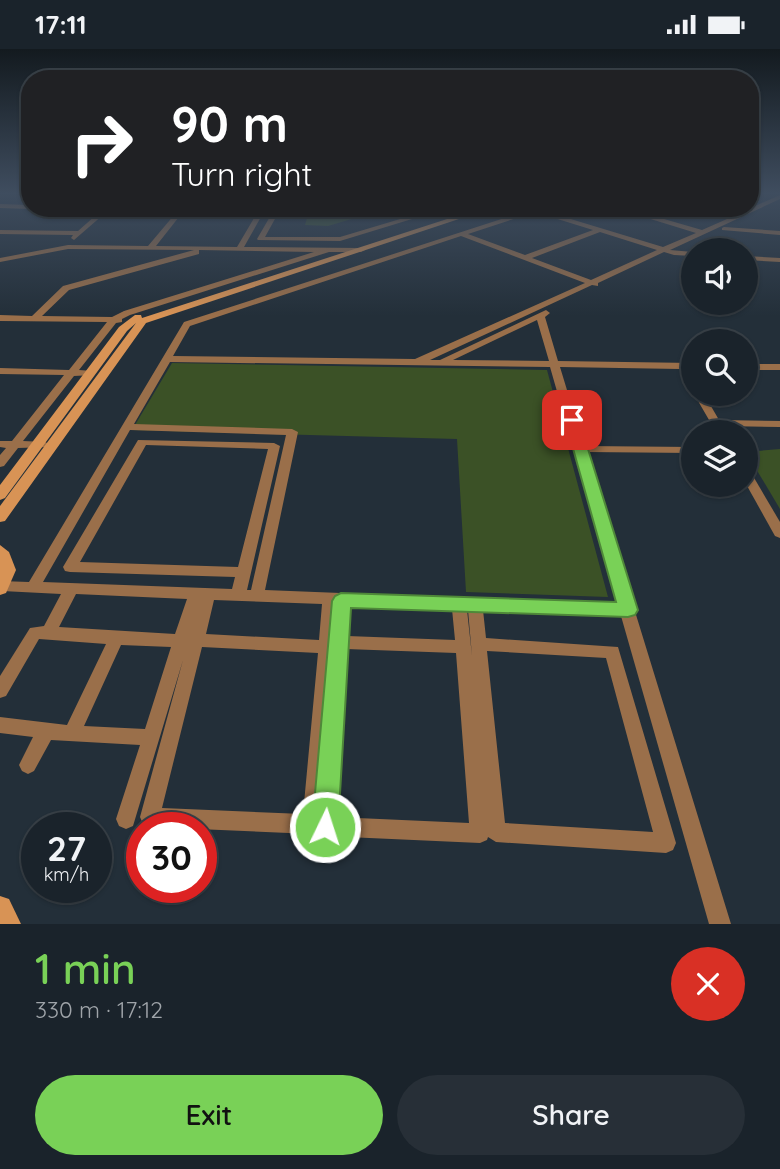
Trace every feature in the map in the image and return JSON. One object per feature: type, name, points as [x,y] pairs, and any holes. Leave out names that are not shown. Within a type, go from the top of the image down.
[{"type":"street","points":[[63,248],[79,234]]},
{"type":"street","points":[[150,248],[162,234]]},
{"type":"street","points":[[239,249],[249,234]]},
{"type":"street","points":[[264,234],[260,239],[340,239],[357,234]]},
{"type":"street","points":[[0,495],[131,320],[395,234]]},
{"type":"street","points":[[0,318],[143,321],[410,234]]},
{"type":"street","points":[[33,587],[187,324],[462,234],[602,286]]},
{"type":"street","points":[[524,258],[589,234]]},
{"type":"street","points":[[612,234],[681,252]]},
{"type":"street","points":[[416,362],[707,234]]},
{"type":"street","points":[[0,260],[63,248],[361,250]]},
{"type":"street","points":[[36,319],[66,288],[211,248]]},
{"type":"street","points":[[0,463],[113,320],[127,313],[327,250]]},
{"type":"street","points":[[439,362],[540,316],[669,251]]},
{"type":"street","points":[[758,259],[780,260]]},
{"type":"street","points":[[540,316],[720,924]]},
{"type":"street","points":[[0,517],[143,321]]},
{"type":"street","points":[[168,359],[681,366]]},
{"type":"street","points":[[758,367],[780,367]]},
{"type":"street","points":[[0,372],[90,373]]},
{"type":"street","points":[[758,425],[780,424]]},
{"type":"street","points":[[128,427],[292,432],[257,596]]},
{"type":"street","points":[[239,595],[276,431]]},
{"type":"street","points":[[243,572],[70,567],[142,442],[274,446]]},
{"type":"street","points":[[0,444],[51,446]]},
{"type":"street","points":[[580,449],[681,450]]},
{"type":"street","points":[[758,491],[775,516],[780,533]]},
{"type":"street","points":[[0,551],[8,562],[8,574],[1,588],[33,587],[336,601],[628,610]]},
{"type":"street","points":[[48,633],[71,589]]},
{"type":"street","points":[[202,595],[150,817],[313,824],[336,601]]},
{"type":"street","points":[[331,644],[325,827],[480,833],[467,604]]},
{"type":"street","points":[[0,691],[35,632],[116,638],[470,645],[612,652],[666,843],[496,832],[470,645]]},
{"type":"street","points":[[72,734],[116,638]]},
{"type":"street","points":[[128,812],[151,737],[192,638]]},
{"type":"street","points":[[0,725],[72,734],[151,737]]},
{"type":"street","points":[[28,765],[46,731]]},
{"type":"street","points":[[0,908],[9,924]]},
{"type":"green space","points":[[172,363],[547,370],[608,597],[466,592],[457,439],[132,430]]},
{"type":"green space","points":[[780,449],[780,509],[758,472],[758,451]]},
{"type":"route","points":[[325,827],[341,601],[628,610],[572,420]]}]
